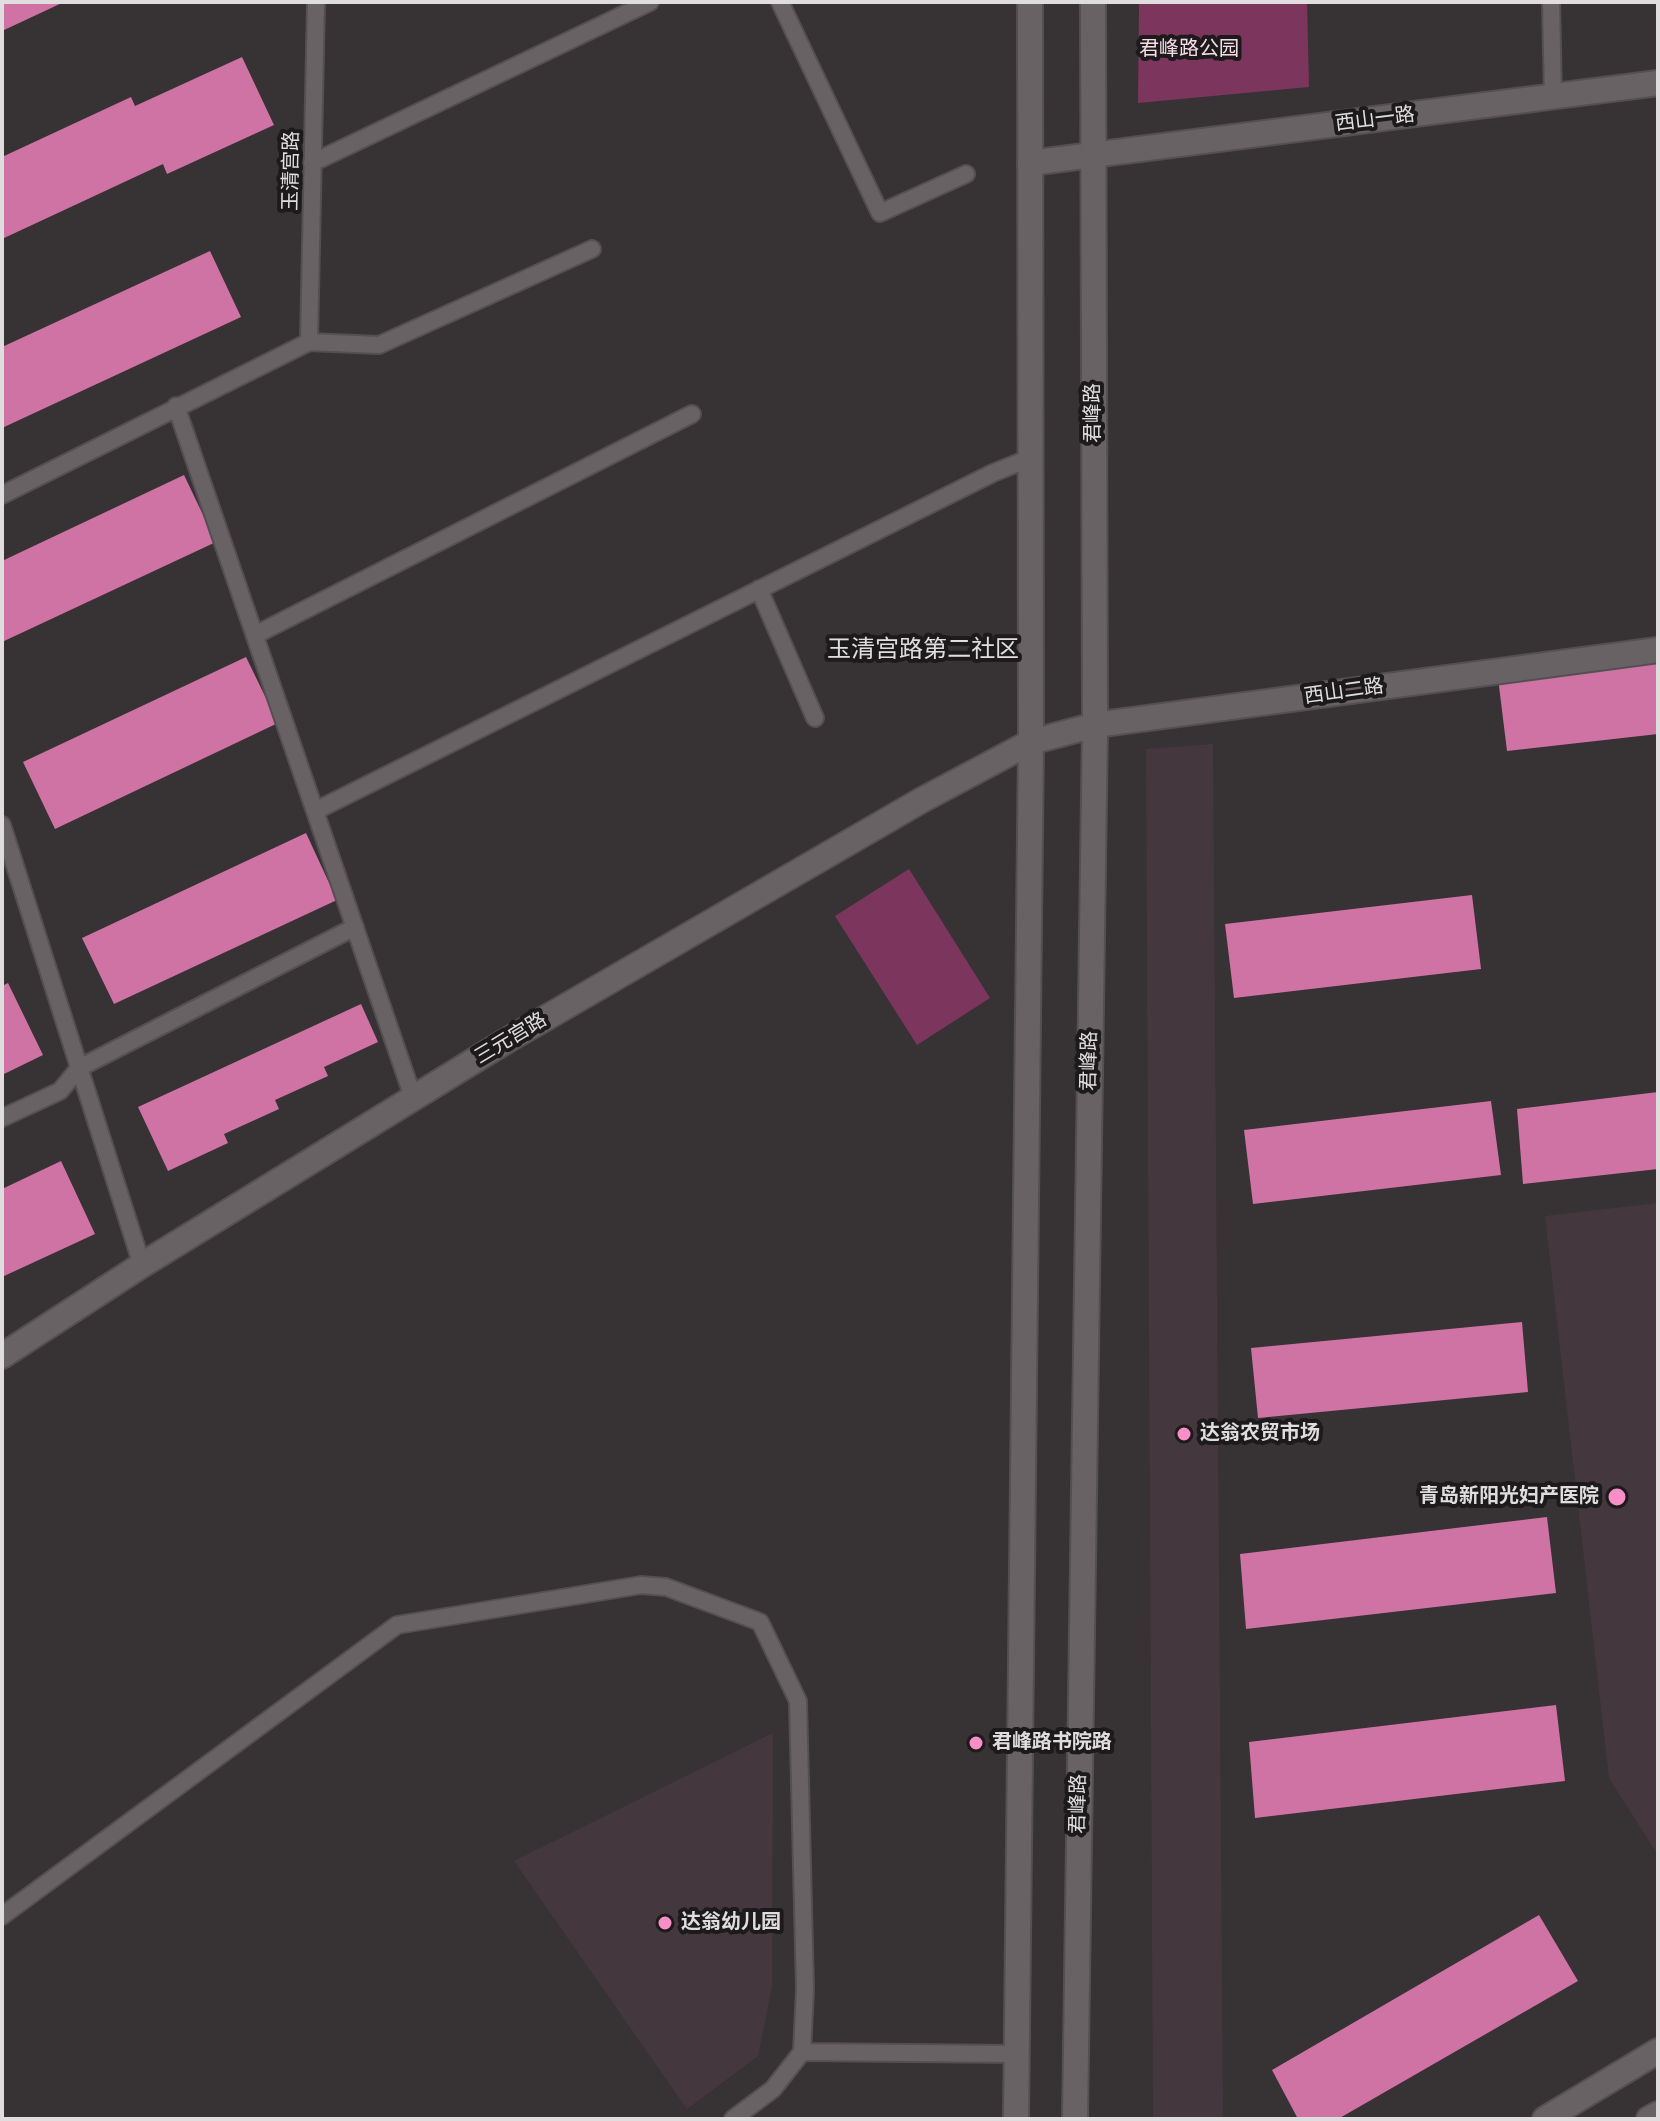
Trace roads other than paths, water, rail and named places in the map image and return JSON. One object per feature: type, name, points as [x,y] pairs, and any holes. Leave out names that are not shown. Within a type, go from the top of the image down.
[{"type":"main road","points":[[1016,2119],[1031,742],[1030,2]]},
{"type":"main road","name":"君峰路","points":[[1075,2119],[1095,725],[1093,2]]},
{"type":"main road","name":"西山一路","points":[[1030,163],[1658,83]]},
{"type":"main road","name":"西山二路","points":[[1031,742],[1095,725],[1658,650]]},
{"type":"main road","name":"三元宫路","points":[[2,1356],[142,1265],[560,1009],[922,800],[1031,742]]},
{"type":"main road","points":[[1545,2119],[1658,2051]]},
{"type":"main road","points":[[1649,2119],[1658,2114]]},
{"type":"lane","name":"玉清宫路","points":[[309,342],[316,2]]},
{"type":"lane","points":[[312,163],[650,2]]},
{"type":"lane","points":[[780,2],[880,213],[966,174]]},
{"type":"lane","points":[[1551,2],[1553,97]]},
{"type":"lane","points":[[2,495],[309,342],[379,345],[592,249]]},
{"type":"lane","points":[[176,406],[414,1100]]},
{"type":"lane","points":[[255,635],[692,414]]},
{"type":"lane","points":[[315,811],[759,589],[1030,458]]},
{"type":"lane","points":[[759,589],[815,718]]},
{"type":"lane","points":[[2,825],[142,1265]]},
{"type":"lane","points":[[2,1118],[60,1091],[79,1068],[355,927]]},
{"type":"lane","points":[[2,1916],[397,1625],[641,1585],[666,1587],[760,1622],[798,1701],[805,1989],[802,2052],[773,2089],[733,2119]]},
{"type":"lane","points":[[802,2052],[1016,2054]]},
{"type":"place","name":"达翁农贸市场","points":[[1184,1434]]},
{"type":"place","name":"青岛新阳光妇产医院","points":[[1617,1497]]},
{"type":"place","name":"君峰路书院路","points":[[976,1743]]},
{"type":"place","name":"达翁幼儿园","points":[[665,1923]]},
{"type":"district","name":"玉清宫路第二社区","points":[[923,651]]},
{"type":"park label","name":"君峰路公园","points":[[1189,50]]}]
